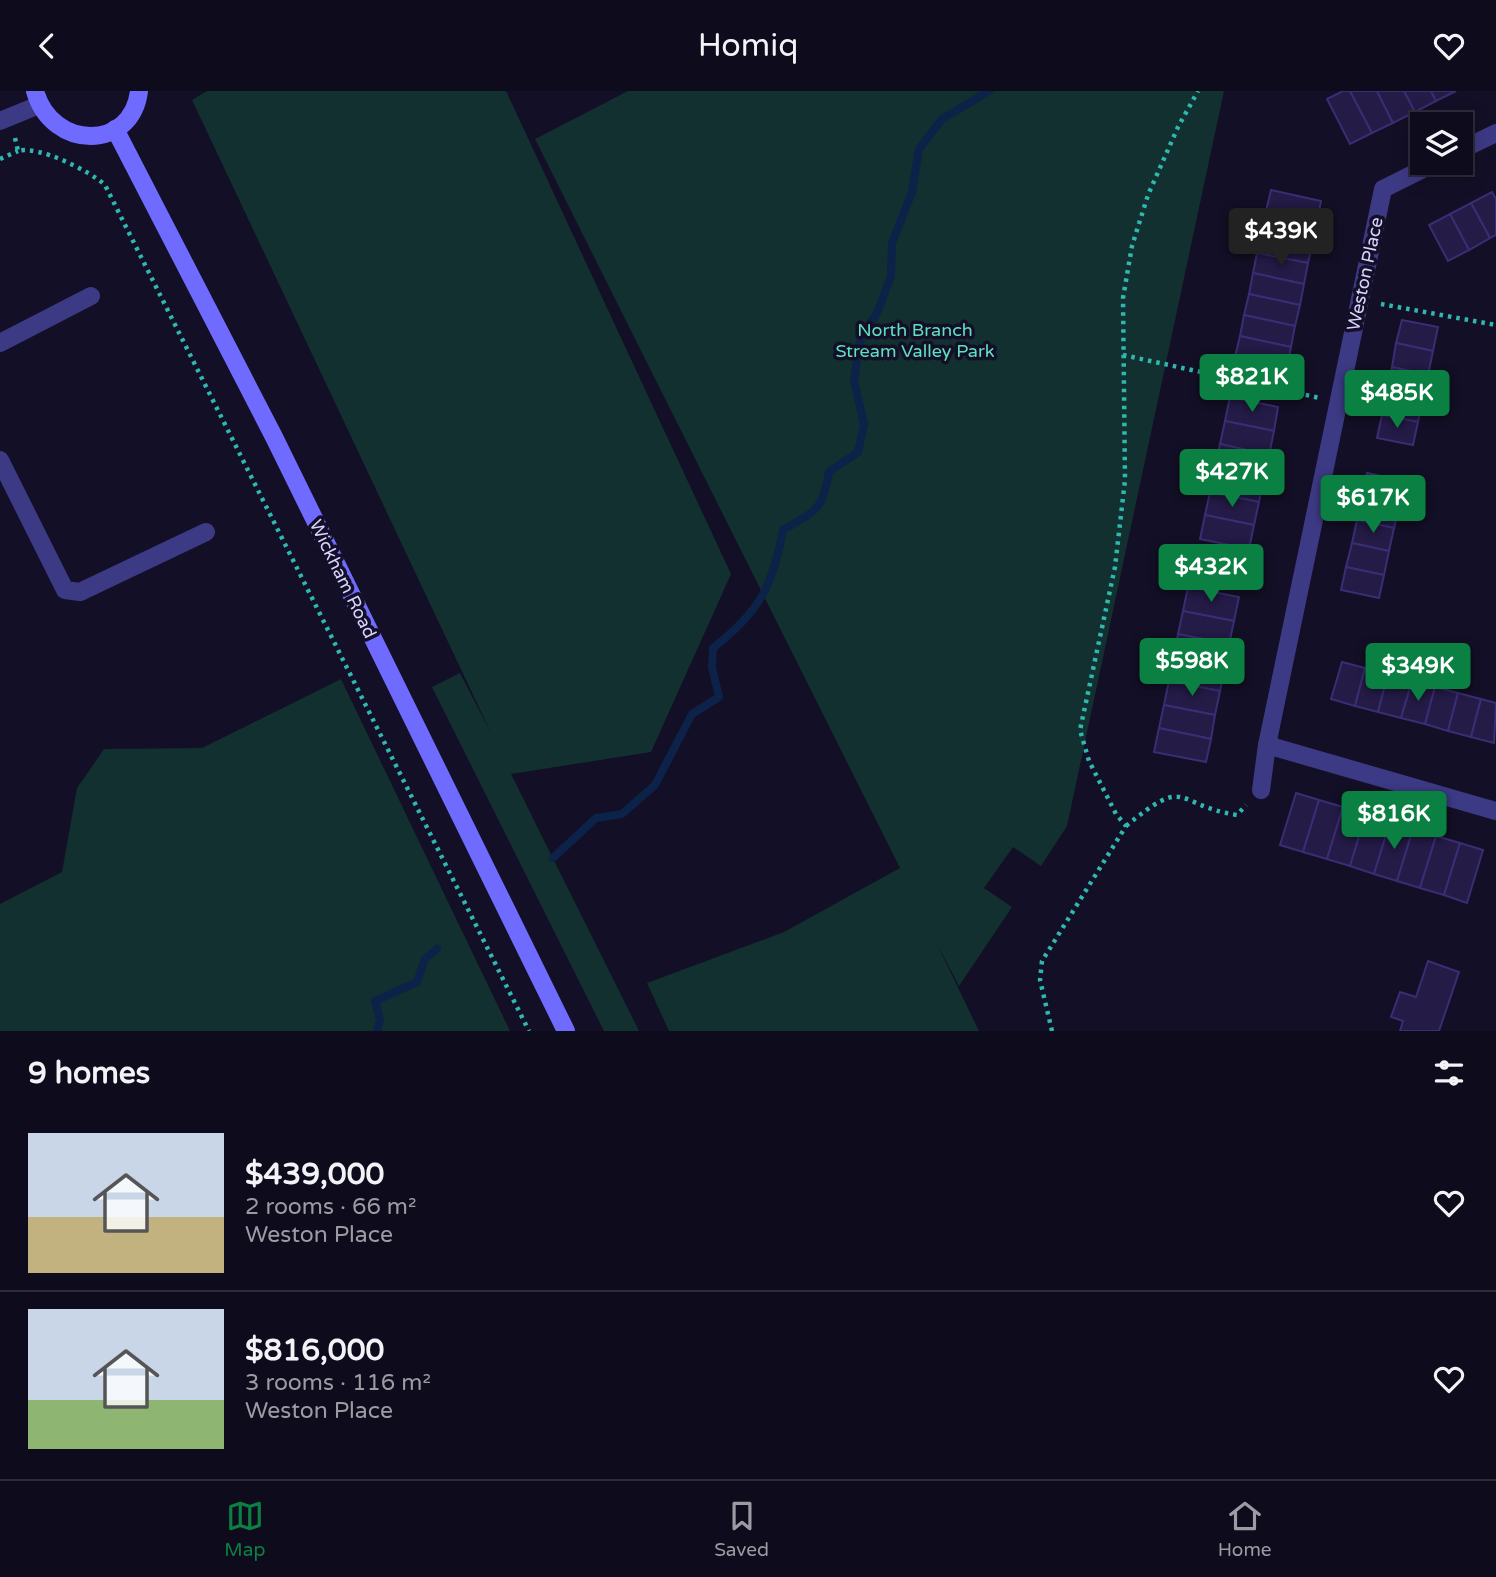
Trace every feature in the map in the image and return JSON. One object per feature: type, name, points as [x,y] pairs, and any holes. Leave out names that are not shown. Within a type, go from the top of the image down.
[{"type":"street","points":[[5,119],[37,98],[49,120],[63,131],[80,136],[98,136],[115,129],[129,116],[139,91]]},
{"type":"street","name":"Wickham Road","points":[[115,129],[274,436],[566,1031]]},
{"type":"street","points":[[1473,144],[1496,133]]},
{"type":"street","name":"Weston Place","points":[[1261,790],[1267,745],[1383,188],[1410,175]]},
{"type":"street","points":[[0,344],[91,296]]},
{"type":"street","points":[[0,460],[65,590],[80,592],[206,532]]},
{"type":"street","points":[[1267,745],[1496,811]]},
{"type":"path","points":[[1126,827],[1116,814],[1089,761],[1080,730],[1115,567],[1125,480],[1123,299],[1132,246],[1148,195],[1178,127],[1198,91]]},
{"type":"path","points":[[5,119],[18,151]]},
{"type":"path","points":[[0,159],[28,148],[94,175],[105,185],[529,1031]]},
{"type":"path","points":[[1359,300],[1496,325]]},
{"type":"path","points":[[1123,355],[1338,402]]},
{"type":"path","points":[[1052,1031],[1041,991],[1042,961],[1126,827],[1167,796],[1180,795],[1222,813],[1237,815],[1261,790]]},
{"type":"green space","points":[[207,91],[506,91],[731,574],[651,752],[511,774],[639,1031],[604,1031],[432,687],[460,673],[492,735],[192,100]]},
{"type":"green space","name":"North Branch Stream Valley Park","points":[[628,91],[1224,91],[1067,826],[1041,866],[1013,847],[984,888],[1012,907],[959,986],[936,942],[979,1031],[669,1031],[647,983],[784,932],[900,868],[535,139]]},
{"type":"green space","points":[[341,679],[510,1031],[0,1031],[0,904],[62,872],[77,788],[104,749],[202,748]]},
{"type":"building","points":[[1343,91],[1350,91],[1372,133],[1350,144],[1327,99]]},
{"type":"building","points":[[1350,91],[1377,91],[1393,123],[1372,133]]},
{"type":"building","points":[[1377,91],[1404,91],[1415,112],[1410,112],[1393,123]]},
{"type":"building","points":[[1404,91],[1431,91],[1436,101],[1415,112]]},
{"type":"building","points":[[1431,91],[1456,91],[1436,101]]},
{"type":"building","points":[[1271,190],[1321,201],[1317,222],[1266,211]]},
{"type":"building","points":[[1492,192],[1496,199],[1496,235],[1490,238],[1471,203]]},
{"type":"building","points":[[1471,203],[1490,238],[1469,250],[1450,214]]},
{"type":"building","points":[[1266,211],[1317,222],[1313,243],[1262,232]]},
{"type":"building","points":[[1450,214],[1469,250],[1448,261],[1429,225]]},
{"type":"building","points":[[1262,232],[1313,243],[1308,263],[1257,253]]},
{"type":"building","points":[[1257,253],[1308,263],[1304,284],[1253,273]]},
{"type":"building","points":[[1253,273],[1304,284],[1300,305],[1249,294]]},
{"type":"building","points":[[1249,294],[1300,305],[1295,326],[1244,315]]},
{"type":"building","points":[[1244,315],[1295,326],[1291,347],[1240,336]]},
{"type":"building","points":[[1402,320],[1438,327],[1433,351],[1396,343]]},
{"type":"building","points":[[1240,336],[1291,347],[1287,367],[1235,357]]},
{"type":"building","points":[[1396,343],[1433,351],[1428,375],[1392,367]]},
{"type":"building","points":[[1392,367],[1428,375],[1423,398],[1387,391]]},
{"type":"building","points":[[1387,391],[1423,398],[1418,422],[1382,415]]},
{"type":"building","points":[[1230,397],[1278,407],[1274,431],[1225,421]]},
{"type":"building","points":[[1382,415],[1418,422],[1413,445],[1377,438]]},
{"type":"building","points":[[1225,421],[1274,431],[1269,455],[1220,444]]},
{"type":"building","points":[[1220,444],[1269,455],[1264,478],[1215,468]]},
{"type":"building","points":[[1215,468],[1264,478],[1259,502],[1210,492]]},
{"type":"building","points":[[1367,473],[1405,481],[1400,504],[1362,496]]},
{"type":"building","points":[[1210,492],[1259,502],[1254,525],[1205,515]]},
{"type":"building","points":[[1362,496],[1400,504],[1394,528],[1357,520]]},
{"type":"building","points":[[1205,515],[1254,525],[1249,549],[1200,539]]},
{"type":"building","points":[[1357,520],[1394,528],[1389,551],[1352,543]]},
{"type":"building","points":[[1352,543],[1389,551],[1384,575],[1346,567]]},
{"type":"building","points":[[1346,567],[1384,575],[1379,598],[1341,590]]},
{"type":"building","points":[[1188,587],[1239,597],[1234,621],[1183,611]]},
{"type":"building","points":[[1183,611],[1234,621],[1229,644],[1178,634]]},
{"type":"building","points":[[1178,634],[1229,644],[1225,668],[1174,658]]},
{"type":"building","points":[[1174,658],[1225,668],[1220,691],[1169,681]]},
{"type":"building","points":[[1342,662],[1365,668],[1355,706],[1331,699]]},
{"type":"building","points":[[1365,668],[1388,674],[1378,712],[1355,706]]},
{"type":"building","points":[[1388,674],[1412,681],[1401,718],[1378,712]]},
{"type":"building","points":[[1169,681],[1220,691],[1215,715],[1164,705]]},
{"type":"building","points":[[1412,681],[1435,687],[1425,724],[1401,718]]},
{"type":"building","points":[[1435,687],[1458,693],[1448,731],[1425,724]]},
{"type":"building","points":[[1458,693],[1481,699],[1471,737],[1448,731]]},
{"type":"building","points":[[1481,699],[1496,703],[1494,743],[1471,737]]},
{"type":"building","points":[[1164,705],[1215,715],[1211,739],[1159,728]]},
{"type":"building","points":[[1159,728],[1211,739],[1206,762],[1154,752]]},
{"type":"building","points":[[1296,793],[1319,800],[1303,852],[1280,845]]},
{"type":"building","points":[[1319,800],[1343,807],[1327,859],[1303,852]]},
{"type":"building","points":[[1343,807],[1366,814],[1350,866],[1327,859]]},
{"type":"building","points":[[1366,814],[1390,822],[1374,874],[1350,866]]},
{"type":"building","points":[[1390,822],[1413,829],[1397,881],[1374,874]]},
{"type":"building","points":[[1413,829],[1436,836],[1420,888],[1397,881]]},
{"type":"building","points":[[1436,836],[1460,843],[1444,895],[1420,888]]},
{"type":"building","points":[[1460,843],[1483,850],[1467,903],[1444,895]]},
{"type":"building","points":[[1428,961],[1459,972],[1439,1031],[1400,1031],[1403,1021],[1391,1017],[1400,992],[1416,997]]},
{"type":"waterway","points":[[553,858],[596,818],[622,814],[655,785],[692,714],[719,697],[712,667],[713,648],[742,623],[761,597],[774,568],[783,530],[816,508],[824,495],[829,472],[858,452],[864,425],[854,380],[860,341],[877,313],[891,276],[892,243],[912,192],[919,149],[942,119],[989,91]]},
{"type":"waterway","points":[[377,1031],[380,1020],[375,1001],[417,982],[425,959],[437,949]]}]
